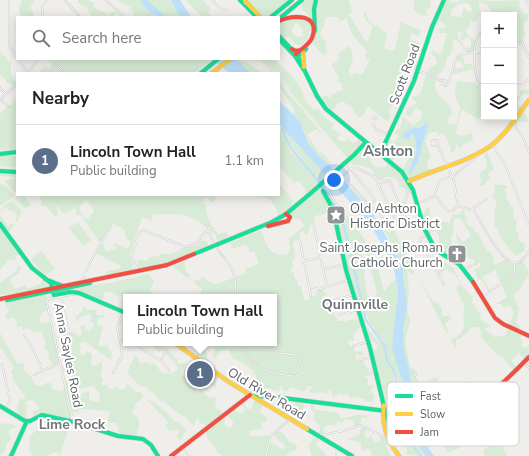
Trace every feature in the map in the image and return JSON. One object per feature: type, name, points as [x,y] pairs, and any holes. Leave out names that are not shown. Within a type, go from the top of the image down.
[{"type":"main road","points":[[240,0],[256,16]]},
{"type":"main road","points":[[272,16],[288,0]]},
{"type":"main road","points":[[272,16],[292,0]]},
{"type":"main road","points":[[280,19],[302,0]]},
{"type":"main road","points":[[296,55],[312,43],[315,34],[314,9],[316,0]]},
{"type":"main road","name":"Scott Road","points":[[380,154],[418,71],[432,28],[444,0]]},
{"type":"main road","points":[[245,1],[259,16]]},
{"type":"main road","points":[[280,20],[288,16],[297,15],[303,16],[309,21],[312,28],[312,36],[304,49],[302,57],[304,67],[316,96],[323,106],[365,143],[402,172],[413,190],[427,235],[439,251],[459,264],[499,322],[529,336]]},
{"type":"main road","points":[[280,37],[292,49],[304,67]]},
{"type":"main road","points":[[280,40],[296,55],[309,80]]},
{"type":"main road","points":[[292,49],[296,51],[304,49]]},
{"type":"main road","points":[[202,72],[217,60]]},
{"type":"main road","points":[[213,72],[229,60]]},
{"type":"main road","points":[[409,182],[480,152],[492,145],[512,123],[529,100]]},
{"type":"main road","points":[[360,138],[362,143],[360,149]]},
{"type":"main road","points":[[0,300],[53,291],[169,265],[270,224],[287,214],[299,204],[355,154],[365,143]]},
{"type":"main road","points":[[0,154],[16,152]]},
{"type":"main road","points":[[0,171],[16,172]]},
{"type":"main road","points":[[324,190],[332,209],[349,280],[376,372],[384,404],[385,436],[387,439]]},
{"type":"main road","points":[[235,239],[268,226],[288,222],[290,218],[287,214]]},
{"type":"main road","points":[[0,224],[31,267],[51,284],[53,291]]},
{"type":"main road","points":[[45,279],[65,286]]},
{"type":"main road","points":[[53,291],[65,286],[85,283]]},
{"type":"main road","name":"Anna Sayles Road","points":[[53,291],[60,295],[72,292],[79,293]]},
{"type":"main road","points":[[79,293],[123,312]]},
{"type":"main road","name":"Old River Road","points":[[179,346],[205,366],[251,396],[321,435],[352,456]]},
{"type":"main road","points":[[504,382],[529,357]]},
{"type":"main road","points":[[171,456],[251,396],[275,397],[384,411]]},
{"type":"main road","points":[[0,406],[19,419],[28,421],[41,415],[72,420],[118,436],[144,440],[151,445],[158,456]]},
{"type":"main road","points":[[384,411],[387,417]]},
{"type":"main road","points":[[11,456],[28,421]]},
{"type":"main road","points":[[392,446],[399,456]]},
{"type":"street","points":[[9,0],[9,45],[16,57]]},
{"type":"street","points":[[43,16],[42,7],[47,0]]},
{"type":"street","points":[[65,0],[79,16]]},
{"type":"street","points":[[106,0],[123,16]]},
{"type":"street","points":[[212,0],[219,8],[226,10]]},
{"type":"street","points":[[526,0],[529,5]]},
{"type":"street","points":[[481,33],[476,40],[475,51],[475,76],[478,84],[481,86]]},
{"type":"street","points":[[517,44],[522,42],[529,58]]},
{"type":"street","points":[[443,81],[443,85],[446,86],[451,78],[452,66],[458,56],[475,51],[481,53]]},
{"type":"street","points":[[18,60],[28,72],[38,60]]},
{"type":"street","points":[[50,60],[62,72]]},
{"type":"street","points":[[65,72],[75,66]]},
{"type":"street","points":[[418,71],[448,82]]},
{"type":"street","points":[[517,84],[523,84],[529,79]]},
{"type":"street","points":[[9,107],[0,100],[16,85]]},
{"type":"street","points":[[0,88],[6,94]]},
{"type":"street","points":[[374,121],[373,124],[375,128],[388,136]]},
{"type":"street","points":[[512,123],[521,135],[529,152]]},
{"type":"street","points":[[492,145],[505,164],[529,226]]},
{"type":"street","points":[[438,146],[452,176],[458,206]]},
{"type":"street","points":[[418,203],[435,195],[440,180],[452,176],[475,159],[480,152]]},
{"type":"street","points":[[343,161],[348,167],[357,168],[374,177],[380,178]]},
{"type":"street","points":[[344,175],[352,168]]},
{"type":"street","points":[[352,168],[352,171],[375,200],[370,206]]},
{"type":"street","points":[[374,177],[399,228],[408,222],[401,204],[389,180],[378,185]]},
{"type":"street","points":[[351,185],[375,211],[378,210],[389,229]]},
{"type":"street","points":[[324,190],[329,190],[340,209]]},
{"type":"street","points":[[390,210],[405,202],[409,192],[413,190]]},
{"type":"street","points":[[435,195],[447,211],[451,212],[458,206]]},
{"type":"street","points":[[458,206],[466,210],[473,208],[487,199]]},
{"type":"street","points":[[473,208],[484,228],[507,260],[515,263],[522,260],[529,252]]},
{"type":"street","points":[[78,283],[82,281],[96,251],[112,226]]},
{"type":"street","points":[[314,226],[327,287]]},
{"type":"street","points":[[208,227],[219,253],[227,260],[236,282],[237,288],[235,294]]},
{"type":"street","points":[[137,273],[132,256],[141,231],[146,230],[186,247],[198,242],[204,233],[210,232]]},
{"type":"street","points":[[427,235],[421,238],[420,241],[444,285]]},
{"type":"street","points":[[299,237],[311,296]]},
{"type":"street","points":[[304,261],[321,258]]},
{"type":"street","points":[[464,270],[477,263]]},
{"type":"street","points":[[509,281],[515,272],[515,263]]},
{"type":"street","points":[[324,269],[345,265]]},
{"type":"street","points":[[85,274],[85,283]]},
{"type":"street","points":[[309,287],[317,289],[349,280]]},
{"type":"street","points":[[482,297],[498,285]]},
{"type":"street","name":"Anna Sayles Road","points":[[53,291],[47,300],[72,420]]},
{"type":"street","points":[[47,300],[60,295],[79,293]]},
{"type":"street","points":[[54,339],[69,335],[60,295]]},
{"type":"street","points":[[328,302],[354,295]]},
{"type":"street","points":[[339,315],[358,310]]},
{"type":"street","points":[[113,373],[122,356],[120,340],[116,328],[123,314]]},
{"type":"street","points":[[24,335],[32,347],[43,371]]},
{"type":"street","points":[[353,346],[368,342]]},
{"type":"street","points":[[137,346],[161,361],[169,371]]},
{"type":"street","points":[[161,361],[164,354],[164,346]]},
{"type":"street","points":[[238,346],[254,363],[265,370],[284,375],[296,376],[301,374],[303,365],[295,355],[278,353],[269,346]]},
{"type":"street","points":[[359,360],[372,357]]},
{"type":"street","points":[[34,375],[60,362]]},
{"type":"street","points":[[524,363],[529,368]]},
{"type":"street","points":[[2,364],[10,400],[6,410]]},
{"type":"street","points":[[365,375],[376,372]]},
{"type":"street","points":[[415,372],[418,382]]},
{"type":"street","points":[[266,456],[271,435],[290,419]]},
{"type":"street","points":[[321,435],[344,431],[360,425],[385,436]]},
{"type":"street","points":[[336,445],[336,456]]},
{"type":"street","points":[[182,448],[189,456]]},
{"type":"green space","points":[[22,0],[35,0],[30,8],[34,12],[33,16],[21,16],[19,10]]},
{"type":"green space","points":[[78,0],[88,0],[94,3],[94,7],[108,16],[91,16],[87,8],[78,3]]},
{"type":"green space","points":[[116,0],[140,0],[144,6],[157,16],[133,16],[134,14],[130,7]]},
{"type":"green space","points":[[146,0],[169,0],[179,16],[165,16]]},
{"type":"green space","points":[[186,0],[203,0],[211,9],[208,14],[212,16],[201,16]]},
{"type":"green space","points":[[245,0],[288,0],[270,16],[259,16]]},
{"type":"green space","points":[[305,0],[314,0],[312,19],[302,9],[302,4]]},
{"type":"green space","points":[[316,0],[349,0],[352,12],[349,15],[365,40],[368,41],[373,27],[365,19],[363,12],[365,12],[369,21],[387,33],[384,48],[392,51],[395,50],[401,22],[420,30],[419,36],[411,34],[410,40],[419,43],[420,48],[424,49],[423,52],[415,49],[412,52],[414,61],[420,63],[417,70],[410,70],[404,66],[399,84],[403,89],[402,95],[406,97],[403,105],[397,103],[392,106],[389,111],[391,117],[387,121],[368,106],[364,114],[359,118],[351,107],[344,102],[339,102],[330,114],[319,100],[326,95],[330,98],[332,94],[343,90],[342,84],[337,81],[339,77],[331,65],[340,59],[337,54],[349,46],[353,56],[348,72],[351,76],[355,73],[362,75],[370,60],[367,59],[365,55],[367,53],[366,51],[351,33],[346,18],[341,21],[337,17],[325,17],[325,24],[320,34],[327,44],[325,46],[327,51],[324,56],[312,43],[315,35]]},
{"type":"green space","points":[[413,0],[431,0],[430,8],[426,10],[427,16],[420,15],[413,9],[415,2]]},
{"type":"green space","points":[[444,0],[449,0],[451,3],[458,3],[460,0],[516,0],[520,2],[519,5],[523,13],[529,14],[527,21],[523,23],[525,37],[523,38],[523,44],[517,45],[517,12],[492,12],[488,6],[482,2],[479,3],[479,9],[482,12],[481,15],[475,22],[470,21],[470,28],[467,28],[466,32],[471,38],[476,40],[475,52],[467,53],[459,42],[454,39],[452,46],[454,49],[447,57],[444,68],[436,77],[436,91],[450,106],[452,114],[447,119],[449,125],[457,123],[460,107],[455,97],[456,84],[458,81],[475,83],[480,87],[481,117],[477,119],[462,109],[455,134],[461,136],[472,133],[473,140],[462,145],[459,149],[456,143],[456,149],[451,154],[449,143],[443,133],[438,135],[438,132],[433,132],[428,134],[425,141],[431,158],[427,160],[428,169],[431,169],[433,172],[409,181],[412,191],[407,194],[404,187],[399,187],[399,182],[394,177],[385,177],[383,180],[374,177],[375,174],[371,169],[355,164],[355,167],[280,80],[280,78],[288,89],[291,90],[280,74],[280,72],[269,66],[274,72],[272,72],[261,60],[274,60],[287,71],[299,85],[309,105],[315,110],[318,108],[323,116],[333,123],[332,129],[341,135],[337,137],[338,140],[345,142],[349,139],[353,143],[360,139],[362,148],[366,144],[371,149],[368,156],[372,164],[378,168],[381,166],[384,169],[389,162],[401,172],[409,158],[401,152],[392,162],[381,153],[388,139],[395,142],[399,135],[395,134],[395,131],[400,128],[403,117],[413,125],[421,118],[422,111],[416,107],[411,116],[405,115],[408,108],[416,104],[416,101],[412,98],[420,94],[428,70],[437,63],[435,57],[431,54],[432,50],[440,55],[442,52],[447,33],[439,33],[439,28],[444,28],[446,26],[436,18]],"holes":[[[459,4],[469,4],[472,9],[470,13],[464,8],[461,17],[451,16],[451,10]],[[458,31],[463,34],[460,38],[462,41],[468,37],[471,41],[471,47],[465,48],[458,38]],[[423,124],[427,124],[416,168],[410,170],[416,152],[416,145],[413,133],[412,137],[404,132],[406,133],[408,130],[419,128]]]},
{"type":"green space","points":[[111,12],[117,12],[113,16],[108,16]]},
{"type":"green space","points":[[303,16],[310,22],[313,30],[310,31],[307,39],[302,45],[297,45],[289,37],[284,37],[280,35],[280,20],[286,17]],"holes":[[[297,23],[303,30],[303,36],[297,37],[291,32],[295,24]]]},
{"type":"green space","points":[[0,45],[1,54],[5,56],[7,61],[11,62],[11,75],[16,83],[16,88],[9,83],[6,83],[6,80],[0,74]]},
{"type":"green space","points":[[462,54],[465,64],[471,64],[474,67],[471,70],[452,74],[453,69],[464,68],[462,62],[456,60]]},
{"type":"green space","points":[[55,60],[212,60],[195,72],[40,72],[45,66],[49,69]]},
{"type":"green space","points":[[234,60],[241,60],[248,63],[260,72],[249,72]]},
{"type":"green space","points":[[280,83],[325,137],[316,129],[307,135],[319,153],[322,152],[333,166],[332,170],[311,146],[302,125],[293,114],[295,110],[280,88]]},
{"type":"green space","points":[[524,89],[529,90],[529,95],[523,94],[517,102],[517,96],[520,95],[520,91]]},
{"type":"green space","points":[[16,99],[16,149],[0,150],[0,114],[8,106],[13,104],[13,101]]},
{"type":"green space","points":[[517,102],[528,119],[529,125],[527,122],[519,122],[515,127],[512,124],[515,120],[517,120],[520,113],[517,111]]},
{"type":"green space","points":[[284,126],[297,141],[300,147],[343,193],[342,194],[337,190],[332,193],[332,201],[352,221],[354,228],[362,235],[368,248],[372,263],[378,267],[384,292],[391,283],[396,280],[398,296],[392,349],[402,382],[398,382],[397,375],[394,372],[393,382],[387,382],[386,445],[391,456],[372,456],[371,451],[367,448],[363,451],[361,449],[361,443],[348,440],[348,437],[352,438],[359,435],[362,426],[366,428],[364,435],[367,438],[371,436],[375,442],[379,442],[380,436],[386,436],[384,405],[370,351],[376,349],[378,346],[375,342],[367,341],[363,327],[358,328],[357,332],[353,333],[354,341],[350,340],[348,342],[350,346],[354,347],[354,351],[363,352],[363,356],[356,354],[356,361],[364,360],[365,365],[369,369],[369,372],[363,375],[368,379],[367,385],[374,385],[370,390],[375,397],[372,402],[371,409],[371,402],[365,401],[365,399],[358,397],[350,398],[348,394],[342,395],[340,393],[334,397],[334,399],[330,389],[326,394],[322,392],[311,393],[309,390],[312,389],[311,386],[307,386],[307,389],[303,391],[290,387],[287,391],[284,391],[281,386],[279,388],[280,392],[271,388],[257,390],[255,387],[256,383],[251,384],[257,379],[250,369],[244,364],[233,359],[229,350],[221,351],[215,358],[212,357],[215,350],[213,346],[277,346],[277,294],[200,294],[202,289],[172,266],[184,262],[186,272],[190,275],[189,278],[193,282],[196,279],[200,280],[202,277],[213,284],[220,283],[246,273],[245,269],[259,264],[255,252],[249,252],[249,247],[244,245],[232,249],[230,243],[261,230],[270,250],[277,254],[288,254],[290,249],[289,238],[305,226],[299,219],[293,219],[289,214],[309,196],[305,192],[306,189],[298,181],[295,181],[295,184],[280,167],[280,128],[282,131]],"holes":[[[285,132],[292,146],[300,155],[301,160],[291,151],[283,133]],[[332,213],[335,221],[340,220],[341,226],[337,227],[346,271],[360,319],[348,320],[346,323],[343,321],[338,321],[332,310],[328,310],[327,305],[330,302],[324,300],[323,297],[328,294],[324,292],[323,289],[317,290],[316,296],[310,296],[309,300],[304,300],[301,287],[298,286],[297,279],[294,278],[294,272],[290,269],[294,266],[292,263],[295,255],[293,242],[299,239],[300,233],[303,231],[307,236],[310,225],[314,224],[315,216]],[[358,240],[366,250],[377,292],[374,297],[375,300],[371,302],[368,301],[364,275],[365,268]],[[359,292],[370,323],[384,344],[378,341],[365,326]]]},
{"type":"green space","points":[[487,152],[494,169],[488,174],[490,180],[486,181],[484,186],[478,185],[481,182],[480,173],[487,167],[484,155]]},
{"type":"green space","points":[[0,156],[16,156],[16,168],[0,166]]},
{"type":"green space","points":[[0,173],[16,174],[16,192],[4,181],[14,179],[15,177],[0,176]]},
{"type":"green space","points":[[0,183],[7,187],[15,196],[0,206]]},
{"type":"green space","points":[[280,184],[293,201],[291,204],[294,208],[281,218],[279,215],[277,216],[278,212],[270,199],[254,196],[280,196]]},
{"type":"green space","points":[[495,185],[505,185],[508,187],[505,189],[507,199],[514,211],[514,220],[517,219],[515,230],[518,232],[519,241],[524,243],[525,251],[516,256],[498,234],[499,230],[495,227],[494,212],[497,202],[491,196],[494,195]]},
{"type":"green space","points":[[24,196],[31,205],[25,209],[15,197]]},
{"type":"green space","points":[[39,196],[70,196],[75,199],[73,196],[216,196],[215,201],[210,203],[210,200],[204,197],[203,203],[206,205],[208,217],[216,232],[219,234],[226,232],[229,236],[218,242],[215,234],[213,234],[209,226],[206,228],[201,223],[189,216],[175,214],[153,215],[151,221],[142,217],[130,254],[134,270],[104,276],[107,271],[119,269],[121,266],[95,253],[101,243],[105,246],[105,251],[116,250],[116,246],[114,246],[115,243],[128,249],[131,242],[126,238],[125,230],[112,223],[101,242],[98,240],[82,216],[75,214],[77,208],[63,214],[55,204],[59,214],[55,217],[47,207],[41,205],[41,199]],"holes":[[[86,200],[94,211],[88,219],[82,215],[79,207]]]},
{"type":"green space","points":[[12,201],[22,211],[17,222],[15,220],[18,216],[14,211],[11,212],[6,207],[0,212],[4,205]]},
{"type":"green space","points":[[429,206],[431,218],[430,222],[434,226],[437,223],[445,221],[449,223],[453,214],[457,215],[464,209],[465,216],[468,217],[466,221],[469,226],[474,228],[474,232],[478,233],[487,251],[490,251],[495,265],[509,258],[512,263],[515,264],[520,260],[524,263],[529,276],[519,290],[513,295],[519,308],[516,322],[520,328],[519,331],[523,333],[520,339],[522,341],[521,346],[526,348],[529,346],[529,358],[526,361],[519,353],[511,361],[519,369],[515,372],[503,357],[496,354],[480,336],[482,333],[478,327],[472,327],[468,331],[468,334],[466,333],[460,339],[456,340],[456,348],[450,338],[453,339],[462,331],[465,303],[462,302],[456,288],[461,284],[456,276],[447,269],[438,275],[436,273],[444,267],[439,261],[443,261],[453,268],[455,267],[454,270],[462,285],[470,295],[473,296],[472,302],[481,316],[480,319],[491,325],[485,329],[496,338],[497,336],[504,336],[506,334],[514,312],[510,306],[504,307],[501,304],[496,304],[507,297],[498,277],[496,276],[497,269],[482,277],[491,292],[489,293],[482,280],[478,279],[474,269],[481,267],[480,263],[475,263],[474,259],[469,259],[458,245],[456,233],[463,242],[471,236],[461,219],[454,219],[451,245],[445,256],[435,247],[439,243],[439,236],[436,231],[428,234],[422,215]]},
{"type":"green space","points":[[0,215],[8,226],[12,223],[14,225],[7,235],[20,253],[15,257],[17,264],[15,260],[8,260],[0,270]]},
{"type":"green space","points":[[389,220],[415,274],[411,274],[407,269],[409,290],[407,310],[410,321],[405,341],[410,367],[414,369],[417,382],[412,382],[404,356],[404,274],[395,249],[384,230],[391,233],[392,230]]},
{"type":"green space","points":[[78,222],[91,240],[83,246],[69,228]]},
{"type":"green space","points":[[202,240],[208,242],[208,245],[192,254],[165,264],[138,269],[137,262],[140,259],[145,261],[152,256],[158,257],[160,253],[171,254],[177,252],[181,248],[198,245]]},
{"type":"green space","points":[[41,251],[55,268],[45,276],[31,259]]},
{"type":"green space","points":[[18,265],[21,268],[20,272],[10,280],[15,289],[25,285],[27,288],[35,286],[42,283],[45,279],[50,283],[52,289],[0,295],[0,283],[16,271]]},
{"type":"green space","points":[[148,274],[154,282],[150,291],[153,294],[123,294],[123,296],[115,295],[113,292],[105,292],[102,302],[75,290],[77,288],[115,282]]},
{"type":"green space","points":[[420,280],[433,301],[442,308],[441,313],[452,319],[445,323],[450,338]]},
{"type":"green space","points":[[47,292],[46,302],[48,310],[39,318],[41,323],[51,322],[60,363],[53,365],[48,357],[50,353],[43,347],[46,344],[42,332],[38,331],[35,333],[27,328],[24,330],[21,326],[17,328],[16,321],[13,318],[7,319],[5,315],[10,309],[6,307],[4,300]]},
{"type":"green space","points":[[85,307],[87,310],[97,310],[96,315],[103,315],[105,318],[101,317],[97,320],[97,324],[103,327],[98,345],[101,347],[108,344],[107,347],[112,352],[111,360],[85,342],[79,343],[81,348],[79,352],[83,356],[86,355],[86,351],[92,354],[91,365],[94,366],[102,362],[102,372],[100,376],[103,379],[103,386],[107,384],[108,388],[112,389],[117,386],[118,389],[123,390],[127,386],[125,382],[136,392],[141,392],[143,397],[136,404],[132,413],[138,418],[139,427],[137,429],[137,435],[130,437],[117,436],[119,430],[116,423],[107,423],[110,411],[79,409],[78,414],[76,412],[71,412],[75,422],[74,426],[69,426],[60,456],[57,451],[47,456],[31,456],[32,453],[29,449],[30,436],[38,429],[41,430],[51,425],[55,431],[62,431],[62,420],[44,416],[35,418],[33,416],[33,410],[36,411],[39,408],[33,399],[25,402],[27,407],[26,421],[18,414],[17,406],[20,399],[23,400],[26,398],[14,381],[11,372],[14,368],[0,347],[0,333],[18,364],[23,363],[24,370],[32,378],[34,385],[41,387],[46,383],[51,383],[52,389],[61,391],[65,388],[64,380],[72,381],[74,379],[71,372],[62,372],[61,367],[73,365],[69,346],[71,339],[68,333],[74,332],[79,337],[82,334],[80,326],[86,326],[85,328],[89,332],[95,325],[93,322],[88,321],[92,319],[90,314],[80,317],[77,323],[75,317],[82,312],[82,308]],"holes":[[[93,386],[100,393],[99,402],[89,400],[89,391],[78,395],[76,392],[78,389]]]},
{"type":"green space","points":[[152,346],[162,346],[163,349],[166,347],[177,359],[178,364],[186,363],[180,374],[194,385],[193,388],[198,393],[201,390],[209,398],[212,397],[217,400],[215,403],[216,408],[220,410],[226,421],[224,422],[225,426],[230,428],[233,426],[233,422],[227,414],[234,408],[240,414],[245,411],[241,403],[242,402],[248,409],[251,409],[255,398],[263,404],[260,411],[267,417],[266,422],[261,423],[262,429],[251,430],[249,432],[250,436],[270,436],[269,441],[283,450],[285,446],[272,434],[278,430],[285,435],[289,442],[293,442],[297,446],[297,450],[289,452],[286,456],[224,456],[218,453],[207,437],[205,431],[208,428],[202,421],[202,424],[200,424],[199,420],[196,419],[194,426],[187,418],[174,410],[164,401],[160,401],[154,393],[148,391],[147,387],[140,386],[127,373],[135,355],[138,357],[140,364],[146,362],[151,365],[154,363],[161,372],[170,374],[178,370],[174,361],[162,350],[159,352]]},
{"type":"green space","points":[[178,346],[184,346],[196,356],[202,346],[208,346],[205,349],[209,363],[216,366],[214,372]]},
{"type":"green space","points":[[214,373],[219,376],[216,381],[215,388],[209,383],[204,388],[205,383]]},
{"type":"green space","points":[[437,377],[439,382],[425,382]]},
{"type":"green space","points":[[146,399],[162,408],[174,421],[178,422],[186,429],[180,441],[177,436],[180,429],[170,431],[166,427],[168,422]]},
{"type":"green space","points":[[295,400],[303,401],[304,408],[300,413],[302,415],[307,413],[306,418],[301,417],[296,410],[288,412],[286,417],[281,414],[287,404],[289,409],[294,408]]},
{"type":"green space","points":[[311,402],[313,402],[315,410],[339,413],[340,418],[356,415],[367,415],[367,418],[362,417],[360,425],[355,426],[354,421],[348,419],[344,420],[341,424],[338,421],[336,425],[326,425],[323,429],[324,434],[320,435],[316,445],[326,454],[325,456],[312,456],[308,445],[312,442],[312,439],[316,438],[320,431],[320,426],[313,419],[315,414],[311,409]]},
{"type":"green space","points":[[5,423],[16,427],[8,431],[11,439],[6,444],[6,450],[0,455],[0,425]]},
{"type":"green space","points":[[419,446],[427,456],[406,455],[407,447],[404,447]]},
{"type":"green space","points":[[444,446],[459,446],[458,449],[448,452]]},
{"type":"green space","points":[[489,446],[502,446],[507,456],[484,456],[485,454],[483,451]]},
{"type":"water","points":[[140,0],[147,0],[165,16],[158,16],[145,7]]},
{"type":"water","points":[[170,0],[180,0],[190,16],[179,16]]},
{"type":"water","points":[[212,60],[236,60],[250,72],[229,72]]},
{"type":"water","points":[[280,102],[300,121],[308,143],[372,212],[402,264],[407,307],[403,329],[404,349],[412,382],[402,382],[392,349],[398,292],[393,264],[370,224],[280,125]]},
{"type":"water","points":[[426,123],[428,127],[416,167],[409,174],[416,152],[416,147],[413,133],[408,140],[404,138],[403,134],[409,130],[419,128]]},
{"type":"water","points":[[419,446],[427,446],[434,456],[426,456]]},
{"type":"waterway","points":[[283,124],[282,129],[291,148],[331,197],[343,222],[366,320],[385,347],[387,360],[395,373],[396,382]]},
{"type":"waterway","points":[[413,446],[421,456]]},
{"type":"railway","points":[[185,0],[200,16]]},
{"type":"railway","points":[[260,60],[272,72]]},
{"type":"railway","points":[[280,81],[364,180],[380,202],[469,382]]},
{"type":"railway","points":[[502,446],[508,456]]},
{"type":"traffic: fast","points":[[240,0],[256,16]]},
{"type":"traffic: fast","points":[[272,16],[292,0]]},
{"type":"traffic: fast","points":[[280,18],[302,0]]},
{"type":"traffic: fast","points":[[315,31],[314,9],[316,0]]},
{"type":"traffic: fast","points":[[380,154],[414,81],[432,27],[444,0]]},
{"type":"traffic: fast","points":[[280,37],[293,51]]},
{"type":"traffic: fast","points":[[280,40],[295,56],[304,70]]},
{"type":"traffic: fast","points":[[298,56],[306,49]]},
{"type":"traffic: fast","points":[[297,55],[317,96],[326,109],[402,172],[413,190],[424,228],[433,245],[439,252],[459,264],[473,282]]},
{"type":"traffic: fast","points":[[202,72],[217,60]]},
{"type":"traffic: fast","points":[[355,154],[365,143]]},
{"type":"traffic: fast","points":[[0,154],[16,152]]},
{"type":"traffic: fast","points":[[311,193],[355,154]]},
{"type":"traffic: fast","points":[[0,171],[16,172]]},
{"type":"traffic: fast","points":[[323,191],[333,209],[346,270],[370,348],[387,419]]},
{"type":"traffic: fast","points":[[194,254],[272,222],[286,214],[311,193]]},
{"type":"traffic: fast","points":[[0,224],[32,268],[51,283],[54,295],[70,292],[79,293],[123,312]]},
{"type":"traffic: fast","points":[[45,279],[63,286]]},
{"type":"traffic: fast","points":[[7,300],[90,283]]},
{"type":"traffic: fast","points":[[253,396],[275,397],[386,411]]},
{"type":"traffic: fast","points":[[0,406],[25,421],[30,421],[42,415],[74,422],[118,436],[143,439],[151,445],[158,456]]},
{"type":"traffic: fast","points":[[11,456],[27,421]]},
{"type":"traffic: fast","points":[[307,429],[352,456]]},
{"type":"traffic: slow","points":[[245,1],[259,16]]},
{"type":"traffic: slow","points":[[303,52],[304,67]]},
{"type":"traffic: slow","points":[[213,72],[229,60]]},
{"type":"traffic: slow","points":[[409,181],[460,162],[489,147],[506,131],[529,100]]},
{"type":"traffic: slow","points":[[179,346],[229,382],[307,429]]},
{"type":"traffic: slow","points":[[384,405],[383,419],[387,435]]},
{"type":"traffic: slow","points":[[392,446],[399,456]]},
{"type":"traffic: jam","points":[[280,21],[298,17],[309,20],[313,24],[314,30],[311,40],[296,54]]},
{"type":"traffic: jam","points":[[292,49],[296,51],[301,50]]},
{"type":"traffic: jam","points":[[268,226],[288,221],[290,217],[286,214]]},
{"type":"traffic: jam","points":[[0,299],[167,265],[194,254]]},
{"type":"traffic: jam","points":[[473,282],[495,318],[503,324],[529,336]]},
{"type":"traffic: jam","points":[[504,382],[529,357]]},
{"type":"traffic: jam","points":[[171,456],[250,395]]},
{"type":"place","name":"Old Ashton Historic District","points":[[336,215]]},
{"type":"place","name":"Saint Josephs Roman Catholic Church","points":[[457,254]]},
{"type":"place","name":"Lincoln Town Hall","points":[[200,374]]},
{"type":"district","name":"Ashton","points":[[388,151]]},
{"type":"district","name":"Quinnville","points":[[355,304]]},
{"type":"district","name":"Lime Rock","points":[[72,424]]}]
